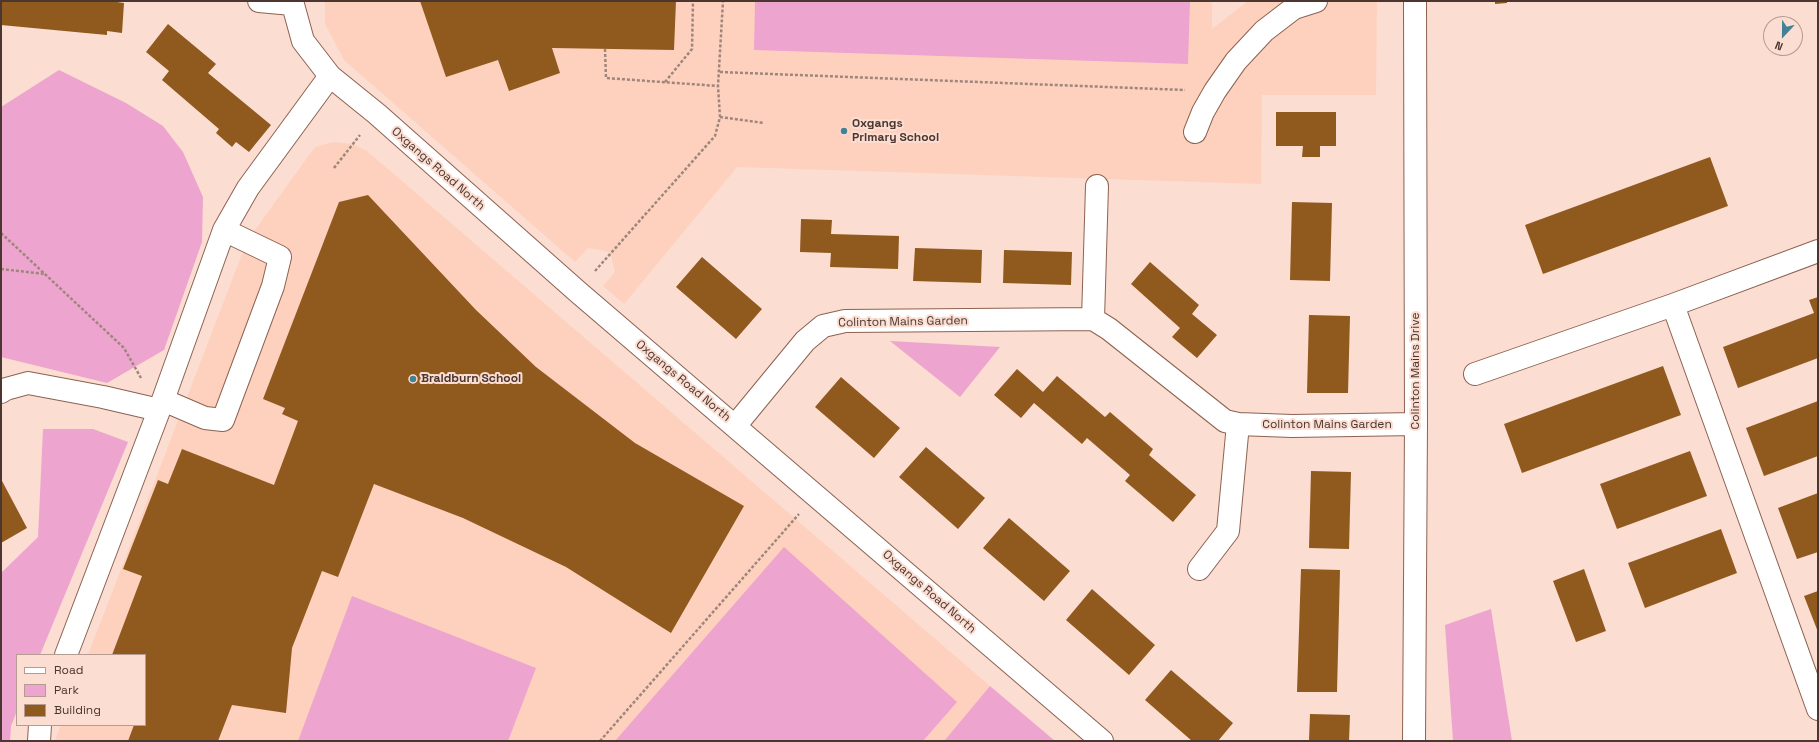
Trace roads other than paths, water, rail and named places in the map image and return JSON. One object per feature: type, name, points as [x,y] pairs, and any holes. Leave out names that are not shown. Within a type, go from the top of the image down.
[{"type":"street","points":[[259,1],[292,2]]},
{"type":"street","points":[[1195,132],[1203,112],[1236,60],[1264,30],[1294,8],[1316,1]]},
{"type":"street","name":"Colinton Mains Drive","points":[[1414,741],[1416,424],[1415,1]]},
{"type":"street","name":"Oxgangs Road North","points":[[292,2],[303,41],[330,76],[377,114],[578,292],[816,494],[1102,741]]},
{"type":"street","points":[[66,654],[161,405],[224,230],[248,188],[330,76]]},
{"type":"street","points":[[1093,320],[1097,186]]},
{"type":"street","points":[[1,392],[6,388],[28,383],[102,397],[161,405],[205,418],[223,420],[273,286],[280,257],[224,230]]},
{"type":"street","points":[[1475,374],[1673,305],[1818,251]]},
{"type":"street","points":[[1673,305],[1818,710]]},
{"type":"street","name":"Colinton Mains Garden","points":[[735,426],[805,341],[823,326],[845,322],[1093,320],[1109,329],[1225,421],[1238,424],[1308,426],[1416,424]]},
{"type":"street","points":[[1199,569],[1228,531],[1238,424]]},
{"type":"street","points":[[39,741],[40,726]]},
{"type":"place","name":"Oxgangs Primary School","points":[[844,131]]},
{"type":"place","name":"Braidburn School","points":[[413,379]]}]
